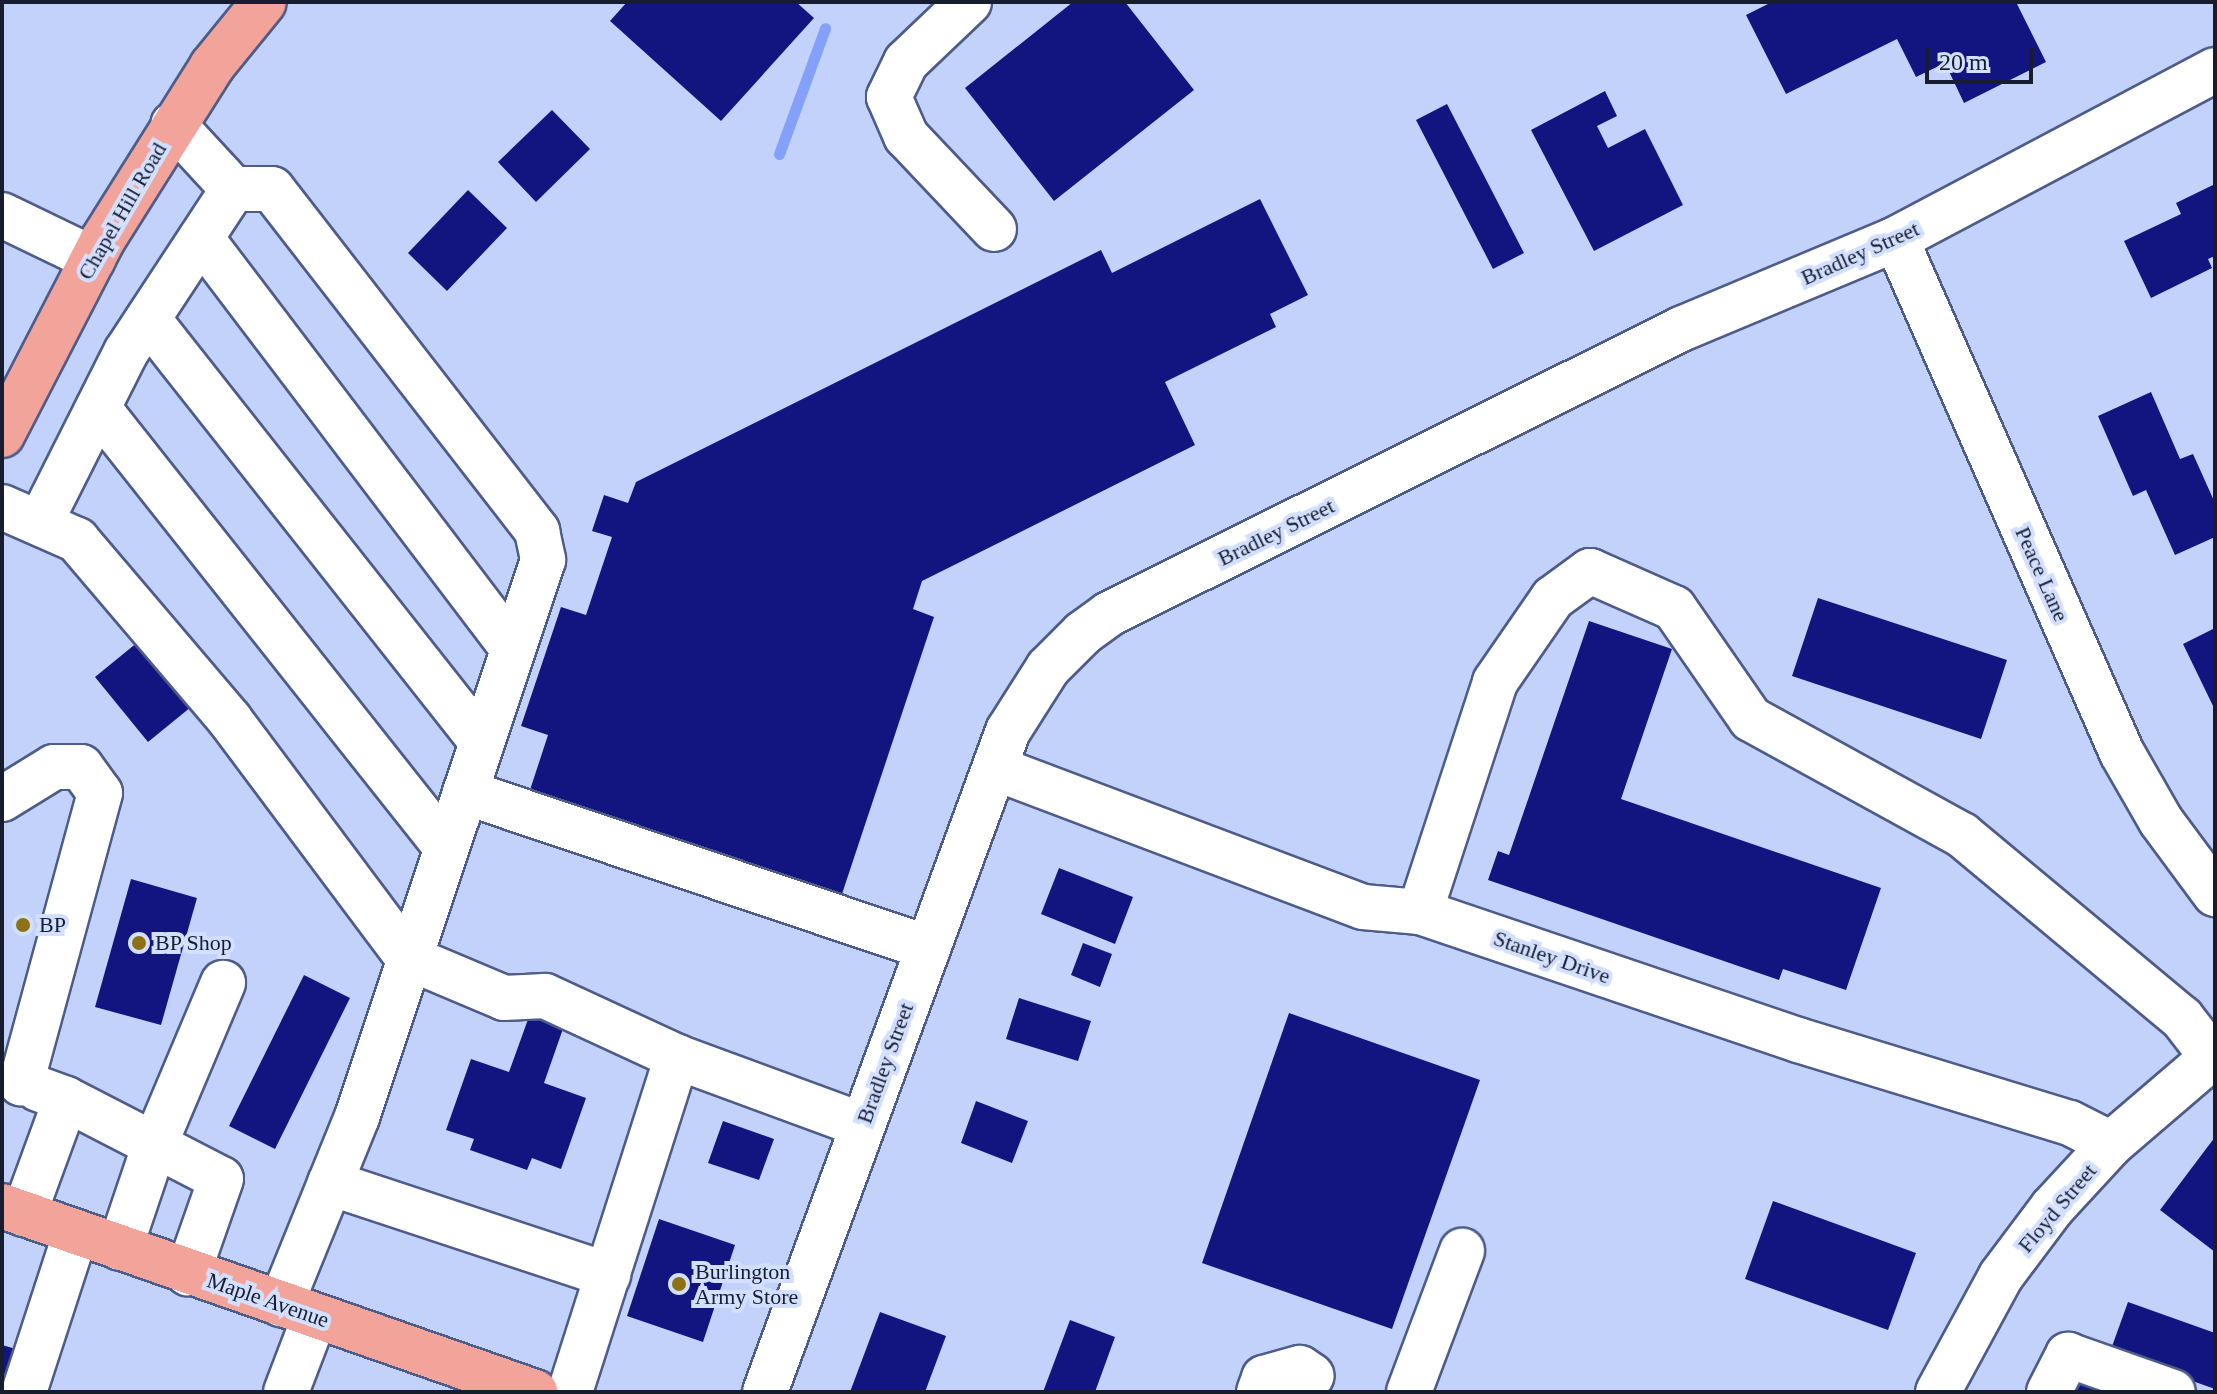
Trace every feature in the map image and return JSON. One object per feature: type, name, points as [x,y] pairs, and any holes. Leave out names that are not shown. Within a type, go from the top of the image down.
[{"type":"main road","name":"Chapel Hill Road","points":[[2,435],[93,259],[173,124],[264,2]]},
{"type":"main road","name":"Maple Avenue","points":[[13,1210],[535,1392]]},
{"type":"street","points":[[969,2],[906,62],[889,97],[906,136],[994,229]]},
{"type":"street","name":"Bradley Street","points":[[765,1392],[1008,731],[1033,688],[1075,642],[1109,614],[1681,329],[1896,239],[2215,70]]},
{"type":"street","points":[[173,124],[233,189],[272,189],[537,531],[543,560],[407,957],[357,1117],[330,1183],[298,1310],[286,1392]]},
{"type":"street","points":[[233,189],[148,319],[98,408],[40,523],[230,720],[407,957],[504,998],[545,996],[677,1057],[862,1125]]},
{"type":"street","points":[[2,215],[93,259]]},
{"type":"street","points":[[201,238],[513,649]]},
{"type":"street","name":"Peace Lane","points":[[1896,239],[2122,753],[2161,821],[2215,894]]},
{"type":"street","points":[[148,319],[481,741]]},
{"type":"street","points":[[98,408],[445,846]]},
{"type":"street","points":[[1420,912],[1495,682],[1553,598],[1590,571],[1674,608],[1751,719],[1962,835],[2182,1018],[2214,1056]]},
{"type":"street","points":[[2,799],[54,767],[81,767],[100,793],[11,1079],[66,1099],[221,1179],[188,1273]]},
{"type":"street","name":"Stanley Drive","points":[[995,768],[1363,907],[1420,912],[1798,1040],[2070,1123],[2111,1144]]},
{"type":"street","points":[[465,792],[928,948]]},
{"type":"street","points":[[120,1248],[155,1144],[223,983]]},
{"type":"street","name":"Floyd Street","points":[[1938,1392],[2001,1276],[2052,1208],[2111,1144],[2214,1056]]},
{"type":"street","points":[[570,1392],[677,1057]]},
{"type":"street","points":[[13,1210],[66,1099]]},
{"type":"street","points":[[330,1183],[608,1275]]},
{"type":"street","points":[[24,1392],[76,1232]]},
{"type":"street","points":[[1409,1392],[1462,1251]]},
{"type":"street","points":[[2049,1392],[2068,1355],[2173,1392]]},
{"type":"street","points":[[1259,1392],[1264,1378],[1300,1368],[1312,1376]]},
{"type":"building","points":[[627,2],[796,2],[814,18],[721,121],[610,21]]},
{"type":"building","points":[[1073,2],[1125,2],[1194,90],[1054,201],[965,88]]},
{"type":"building","points":[[1772,2],[2016,2],[2046,62],[1964,103],[1945,63],[1916,77],[1897,39],[1786,94],[1746,15]]},
{"type":"building","points":[[1605,91],[1617,116],[1597,126],[1608,148],[1645,129],[1683,205],[1594,251],[1531,130]]},
{"type":"building","points":[[1447,104],[1524,253],[1493,269],[1416,120]]},
{"type":"building","points":[[552,110],[590,149],[536,202],[498,162]]},
{"type":"building","points":[[2215,184],[2215,256],[2208,259],[2212,268],[2151,298],[2124,241],[2181,214],[2176,203]]},
{"type":"building","points":[[468,190],[507,228],[447,291],[408,253]]},
{"type":"building","points":[[1260,199],[1308,295],[1270,314],[1276,327],[1165,382],[1195,445],[922,581],[913,609],[934,617],[841,897],[529,793],[548,735],[521,726],[561,607],[586,615],[612,537],[592,531],[604,495],[628,503],[636,482],[1101,250],[1112,273]]},
{"type":"building","points":[[2151,392],[2180,459],[2193,454],[2215,503],[2215,537],[2175,555],[2146,490],[2133,496],[2098,416]]},
{"type":"building","points":[[1818,598],[2007,660],[1981,739],[1792,676]]},
{"type":"building","points":[[1589,621],[1672,649],[1621,799],[1881,888],[1846,990],[1783,969],[1779,980],[1488,880],[1498,851],[1509,855]]},
{"type":"building","points":[[2215,628],[2215,710],[2183,644]]},
{"type":"building","points":[[149,633],[202,698],[148,742],[95,677]]},
{"type":"building","points":[[1059,868],[1133,897],[1115,944],[1041,914]]},
{"type":"building","points":[[131,879],[197,898],[161,1025],[95,1007]]},
{"type":"building","points":[[1083,943],[1112,954],[1100,987],[1071,975]]},
{"type":"building","points":[[304,975],[350,998],[275,1149],[229,1126]]},
{"type":"building","points":[[1019,998],[1091,1021],[1078,1061],[1006,1039]]},
{"type":"building","points":[[531,1011],[565,1023],[544,1083],[586,1098],[561,1169],[532,1158],[527,1170],[470,1150],[474,1139],[446,1130],[471,1059],[509,1072]]},
{"type":"building","points":[[1289,1013],[1480,1080],[1392,1329],[1202,1263]]},
{"type":"building","points":[[976,1101],[1028,1121],[1012,1163],[961,1143]]},
{"type":"building","points":[[723,1121],[774,1139],[759,1180],[708,1163]]},
{"type":"building","points":[[2215,1137],[2215,1252],[2160,1210]]},
{"type":"building","points":[[1773,1201],[1916,1253],[1888,1330],[1745,1279]]},
{"type":"building","points":[[659,1219],[735,1245],[703,1342],[627,1316]]},
{"type":"building","points":[[2128,1302],[2215,1333],[2215,1389],[2110,1352]]},
{"type":"building","points":[[880,1312],[946,1336],[925,1392],[850,1392]]},
{"type":"building","points":[[1070,1320],[1115,1337],[1095,1392],[1043,1392]]},
{"type":"building","points":[[2,1345],[16,1349],[3,1389],[2,1389]]},
{"type":"building","points":[[2078,1373],[2131,1392],[2071,1392]]},
{"type":"waterway","points":[[779,154],[825,28]]},
{"type":"place","name":"BP","points":[[23,925]]},
{"type":"place","name":"BP Shop","points":[[139,943]]},
{"type":"place","name":"Burlington Army Store","points":[[679,1284]]}]
